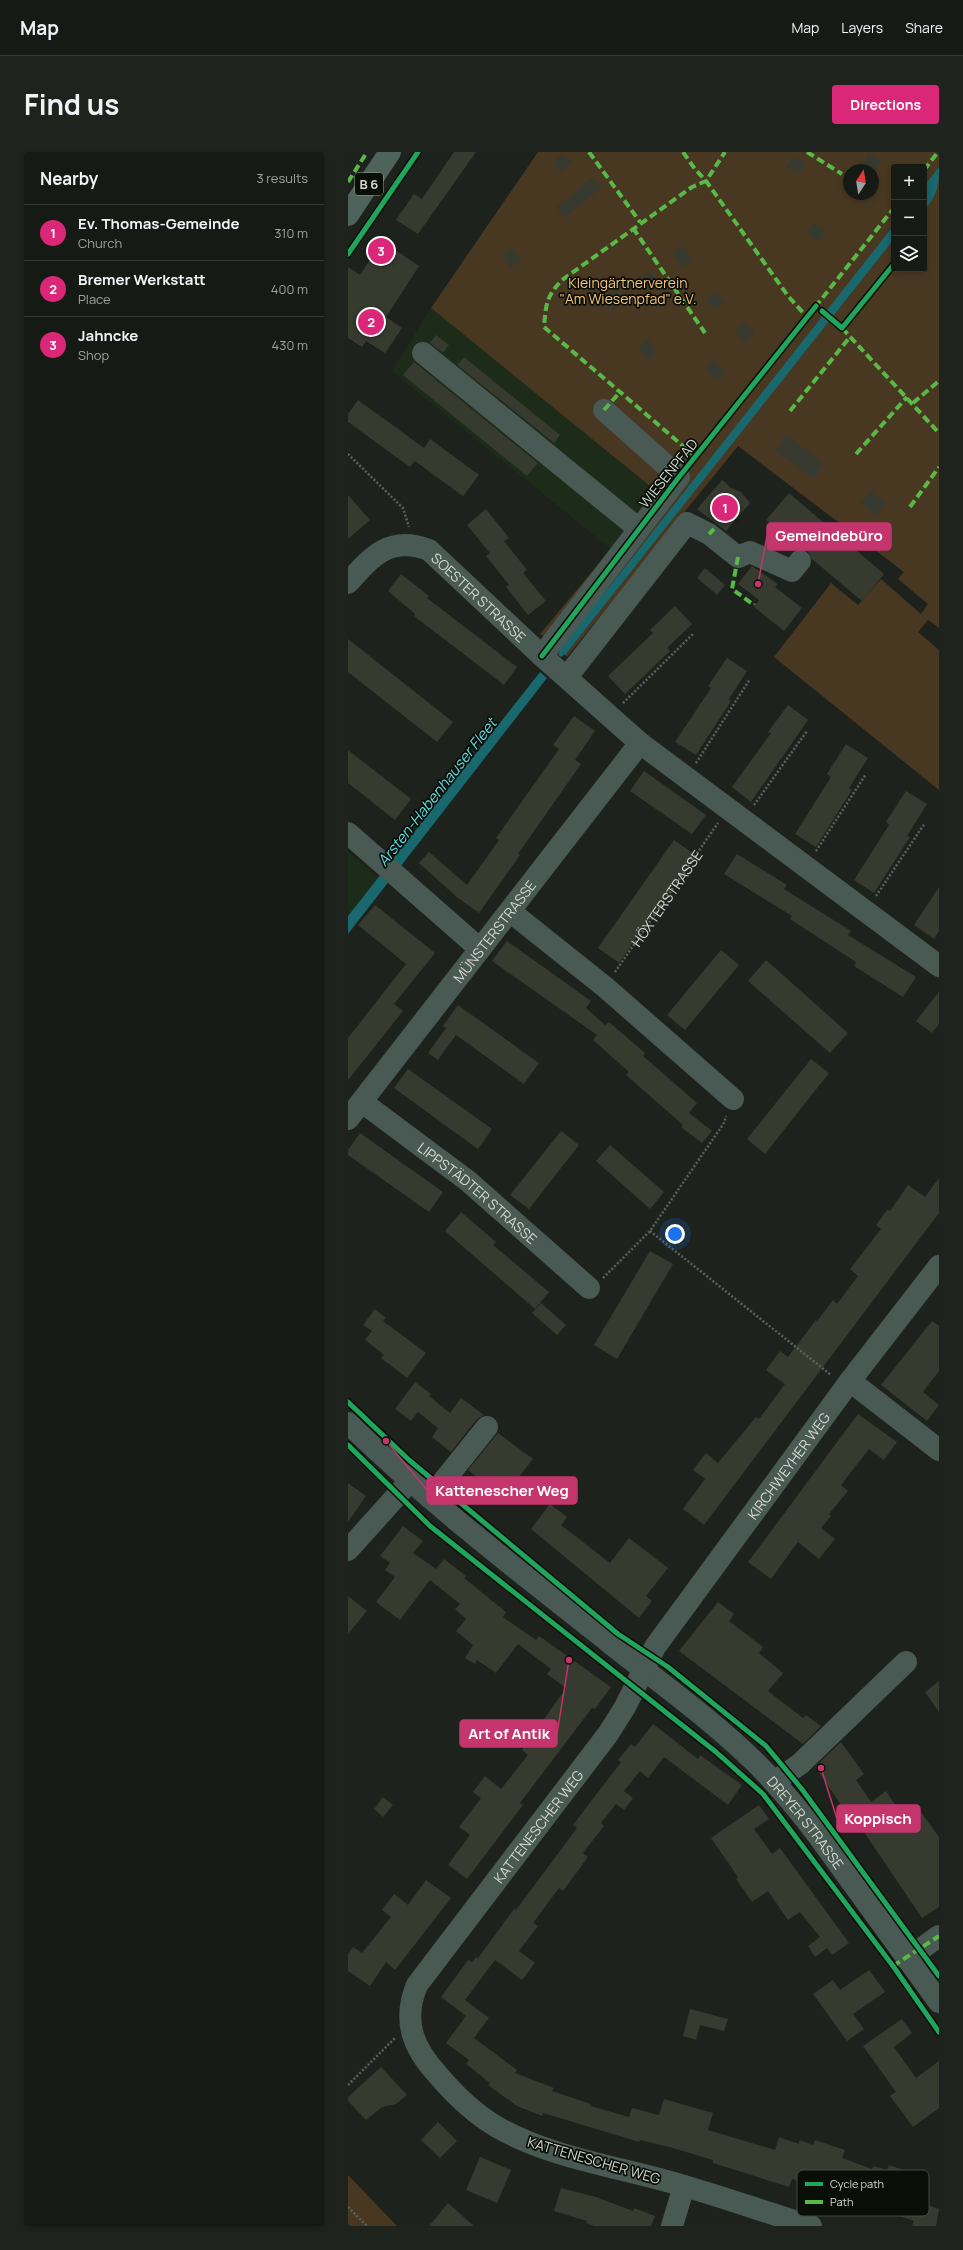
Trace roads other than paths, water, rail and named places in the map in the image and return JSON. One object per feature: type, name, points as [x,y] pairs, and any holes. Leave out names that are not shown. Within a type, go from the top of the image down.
[{"type":"main road","name":"B 6","points":[[348,215],[390,152]]},
{"type":"street","points":[[423,353],[639,529]]},
{"type":"street","name":"WIESENPFAD","points":[[542,656],[679,477],[604,410]]},
{"type":"street","points":[[567,677],[687,523],[709,534],[738,557],[750,552],[792,571],[800,561]]},
{"type":"street","name":"SOESTER STRASSE","points":[[348,583],[374,555],[394,545],[414,544],[428,550],[542,656],[640,743],[939,966]]},
{"type":"street","name":"MÜNSTERSTRASSE","points":[[348,1119],[480,949],[511,912],[640,743]]},
{"type":"street","points":[[348,833],[386,864],[480,949]]},
{"type":"street","points":[[511,912],[605,987],[733,1099]]},
{"type":"street","name":"LIPPSTÄDTER STRASSE","points":[[362,1102],[468,1181],[589,1288]]},
{"type":"street","name":"KIRCHWEYHER WEG","points":[[643,1669],[655,1647],[848,1384],[939,1266]]},
{"type":"street","points":[[848,1384],[939,1450]]},
{"type":"street","points":[[348,1423],[410,1481],[501,1558],[643,1669]]},
{"type":"street","points":[[430,1498],[487,1427]]},
{"type":"street","points":[[348,1550],[410,1481]]},
{"type":"street","points":[[774,1782],[800,1764],[906,1662]]},
{"type":"street","name":"DREYER STRASSE","points":[[643,1669],[702,1715],[774,1782],[817,1834],[939,2002]]},
{"type":"street","name":"KATTENESCHER WEG","points":[[643,1669],[625,1708],[608,1734],[418,1985],[412,1998],[411,2022],[416,2048],[424,2060],[454,2092],[496,2126],[526,2141],[558,2152],[684,2186],[811,2226]]},
{"type":"street","points":[[907,1959],[939,1936]]},
{"type":"street","points":[[672,2226],[684,2186]]},
{"type":"water","points":[[939,167],[936,190],[927,207],[927,200],[927,182]]},
{"type":"water","points":[[891,229],[891,243],[565,655],[557,649],[614,581]]},
{"type":"water","points":[[540,672],[547,678],[348,934],[348,916]]},
{"type":"waterway","name":"Arsten-Habenhauser Fleet","points":[[561,654],[566,647]]},
{"type":"place","name":"Jahncke","points":[[381,251]]},
{"type":"place","name":"Bremer Werkstatt","points":[[371,322]]},
{"type":"place","name":"Ev. Thomas-Gemeinde","points":[[725,508]]},
{"type":"place","name":"Gemeindebüro","points":[[758,584]]},
{"type":"place","name":"Kattenescher Weg","points":[[386,1441]]},
{"type":"place","name":"Art of Antik","points":[[569,1660]]},
{"type":"place","name":"Koppisch","points":[[821,1768]]},
{"type":"park label","name":"Kleingärtnerverein \"Am Wiesenpfad\" e.V.","points":[[628,290]]}]
